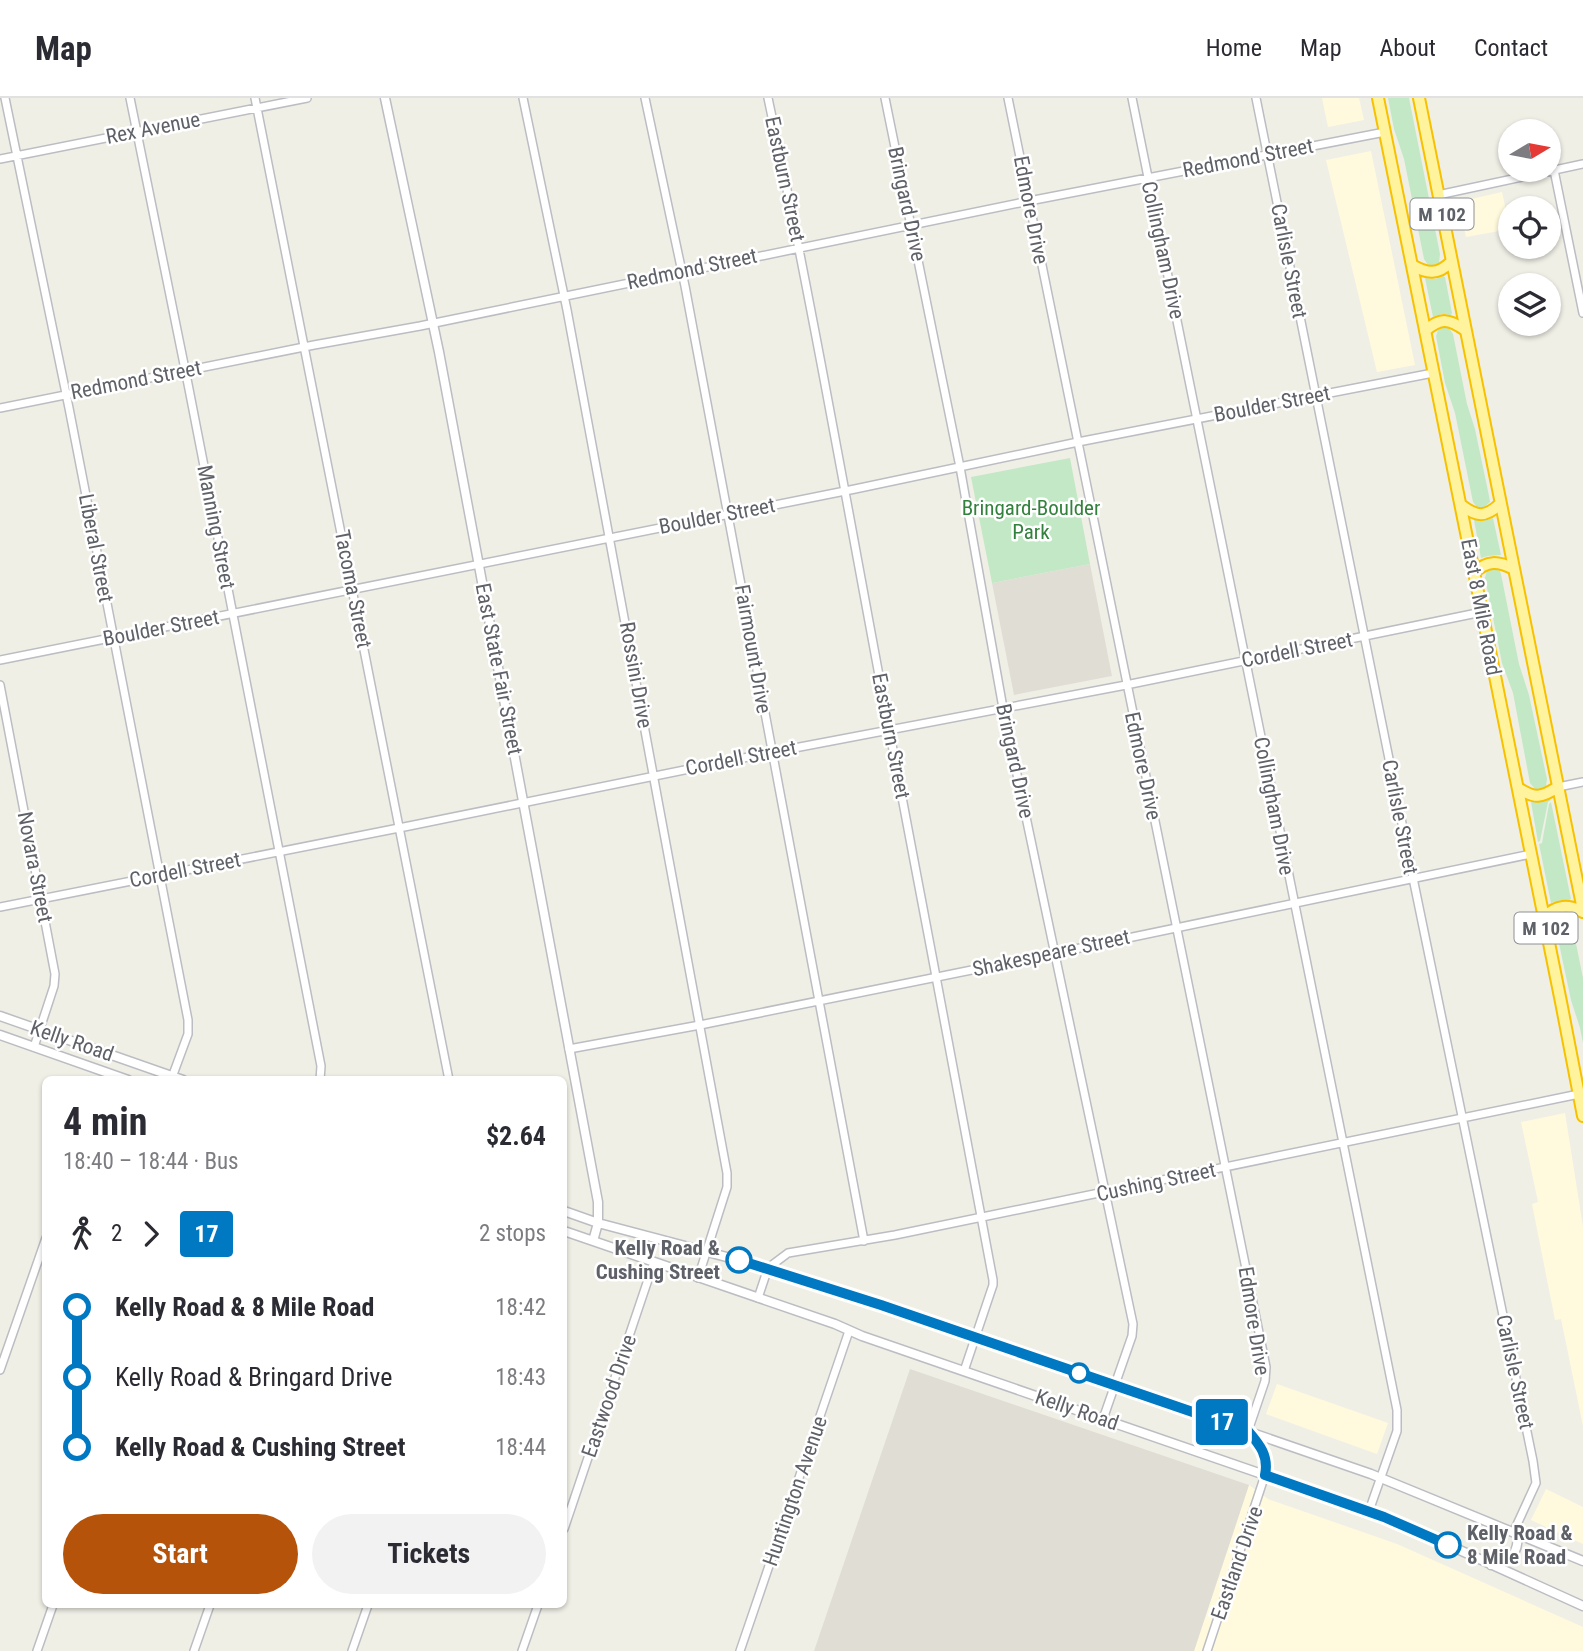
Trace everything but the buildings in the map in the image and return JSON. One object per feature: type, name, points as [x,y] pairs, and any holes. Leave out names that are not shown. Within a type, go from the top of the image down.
[{"type":"highway","name":"East 8 Mile Road","points":[[1378,98],[1583,1116]]},
{"type":"highway","name":"East 8 Mile Road","points":[[1419,98],[1583,911]]},
{"type":"highway","points":[[1412,265],[1430,273],[1442,270],[1451,262]]},
{"type":"highway","points":[[1425,331],[1444,321],[1454,323],[1465,330]]},
{"type":"highway","points":[[1461,505],[1479,515],[1491,512],[1500,504]]},
{"type":"highway","points":[[1474,573],[1492,562],[1514,569]]},
{"type":"highway","points":[[1518,788],[1531,795],[1540,796],[1558,787]]},
{"type":"highway","points":[[1544,917],[1562,906],[1583,911]]},
{"type":"street","name":"Liberal Street","points":[[5,98],[161,875],[188,1025],[188,1034],[173,1076]]},
{"type":"street","name":"Manning Street","points":[[130,98],[280,852],[321,1066],[320,1076]]},
{"type":"street","name":"Tacoma Street","points":[[255,98],[448,1076]]},
{"type":"street","name":"Rex Avenue","points":[[0,159],[307,98]]},
{"type":"street","name":"East State Fair Street","points":[[385,98],[439,352],[480,564],[598,1202],[598,1223],[593,1241]]},
{"type":"street","name":"Rossini Drive","points":[[523,98],[565,295],[728,1179],[698,1278]]},
{"type":"street","name":"Fairmount Drive","points":[[645,98],[682,271],[864,1241]]},
{"type":"street","name":"Eastburn Street","points":[[768,98],[800,247],[993,1285],[964,1371]]},
{"type":"street","name":"Bringard Drive","points":[[885,98],[960,467],[1003,708],[1133,1324],[1132,1336],[1103,1419]]},
{"type":"street","name":"Edmore Drive","points":[[1008,98],[1267,1376],[1248,1431]]},
{"type":"street","name":"Collingham Drive","points":[[1132,98],[1398,1419],[1397,1431],[1369,1511]]},
{"type":"street","name":"Carlisle Street","points":[[1256,98],[1536,1483],[1516,1532]]},
{"type":"street","name":"Redmond Street","points":[[0,408],[1267,153],[1385,132]]},
{"type":"street","points":[[1561,169],[1583,164]]},
{"type":"street","points":[[1438,195],[1498,182]]},
{"type":"street","points":[[1556,182],[1583,313]]},
{"type":"street","name":"Boulder Street","points":[[0,660],[1433,373]]},
{"type":"street","name":"Cordell Street","points":[[0,907],[1482,612]]},
{"type":"street","name":"Novara Street","points":[[0,685],[55,979],[34,1047]]},
{"type":"street","points":[[1558,787],[1583,782]]},
{"type":"street","name":"Shakespeare Street","points":[[569,1049],[1056,953],[1531,854]]},
{"type":"street","name":"Kelly Road","points":[[0,1016],[166,1076]]},
{"type":"street","name":"Kelly Road","points":[[0,1035],[102,1076]]},
{"type":"street","name":"Cushing Street","points":[[768,1268],[788,1253],[982,1218],[1579,1094]]},
{"type":"street","name":"Kelly Road","points":[[567,1212],[598,1223],[768,1268],[976,1337],[1381,1478],[1583,1561]]},
{"type":"street","name":"Kelly Road","points":[[567,1232],[1369,1511],[1583,1606]]},
{"type":"street","points":[[0,1370],[42,1249]]},
{"type":"street","name":"Eastwood Drive","points":[[567,1520],[654,1262]]},
{"type":"street","points":[[758,1298],[768,1268]]},
{"type":"street","name":"Huntington Avenue","points":[[740,1651],[849,1331]]},
{"type":"street","points":[[1248,1431],[1264,1451],[1267,1466],[1265,1475]]},
{"type":"street","name":"Eastland Drive","points":[[1207,1651],[1265,1475]]},
{"type":"street","points":[[1491,1564],[1512,1556],[1517,1548],[1516,1532]]},
{"type":"street","points":[[37,1651],[52,1608]]},
{"type":"street","points":[[194,1651],[209,1608]]},
{"type":"street","points":[[352,1651],[367,1608]]},
{"type":"street","points":[[522,1651],[537,1608]]},
{"type":"shaded area","points":[[1322,98],[1359,98],[1364,120],[1328,127]]},
{"type":"shaded area","points":[[1371,151],[1415,365],[1377,372],[1326,160]]},
{"type":"shaded area","points":[[1502,192],[1503,196],[1498,196],[1498,231],[1466,237],[1458,202]]},
{"type":"shaded area","points":[[1090,564],[1112,676],[1014,695],[992,583]]},
{"type":"shaded area","points":[[1565,1113],[1583,1227],[1583,1426],[1561,1319],[1555,1320],[1532,1204],[1538,1202],[1521,1122]]},
{"type":"shaded area","points":[[910,1369],[1249,1485],[1194,1651],[814,1651]]},
{"type":"shaded area","points":[[1277,1384],[1388,1423],[1377,1454],[1266,1414]]},
{"type":"shaded area","points":[[1249,1485],[1268,1499],[1397,1544],[1583,1627],[1583,1651],[1194,1651]]},
{"type":"shaded area","points":[[1546,1489],[1583,1507],[1583,1544],[1531,1520]]},
{"type":"green space","points":[[1388,98],[1409,98],[1440,254],[1439,263],[1434,266],[1428,265],[1424,259],[1404,159]]},
{"type":"green space","points":[[1443,276],[1452,313],[1433,317],[1425,278],[1436,279]]},
{"type":"green space","points":[[1443,326],[1449,328],[1453,334],[1467,404],[1475,429],[1490,502],[1483,508],[1477,507],[1473,502],[1455,413],[1445,383],[1436,336]]},
{"type":"green space","name":"Bringard-Boulder Park","points":[[1070,458],[1090,564],[992,583],[971,477]]},
{"type":"green space","points":[[1493,518],[1501,555],[1481,558],[1474,520]]},
{"type":"green space","points":[[1494,568],[1501,574],[1519,664],[1529,695],[1547,779],[1546,786],[1541,789],[1535,789],[1530,783],[1513,693],[1502,663],[1485,578],[1487,570]]},
{"type":"green space","points":[[1551,800],[1548,802],[1538,842],[1531,801]]},
{"type":"green space","points":[[1551,802],[1571,899],[1551,903],[1539,844],[1542,843]]},
{"type":"green space","points":[[1563,912],[1571,919],[1583,978],[1583,1043],[1554,920]]},
{"type":"bus line","name":"17","points":[[739,1260],[881,1305],[1248,1431],[1264,1451],[1267,1466],[1265,1475],[1384,1517],[1448,1545]]},
{"type":"place","name":"Kelly Road & Cushing Street","points":[[739,1260]]},
{"type":"place","name":"Kelly Road & 8 Mile Road","points":[[1448,1545]]}]
